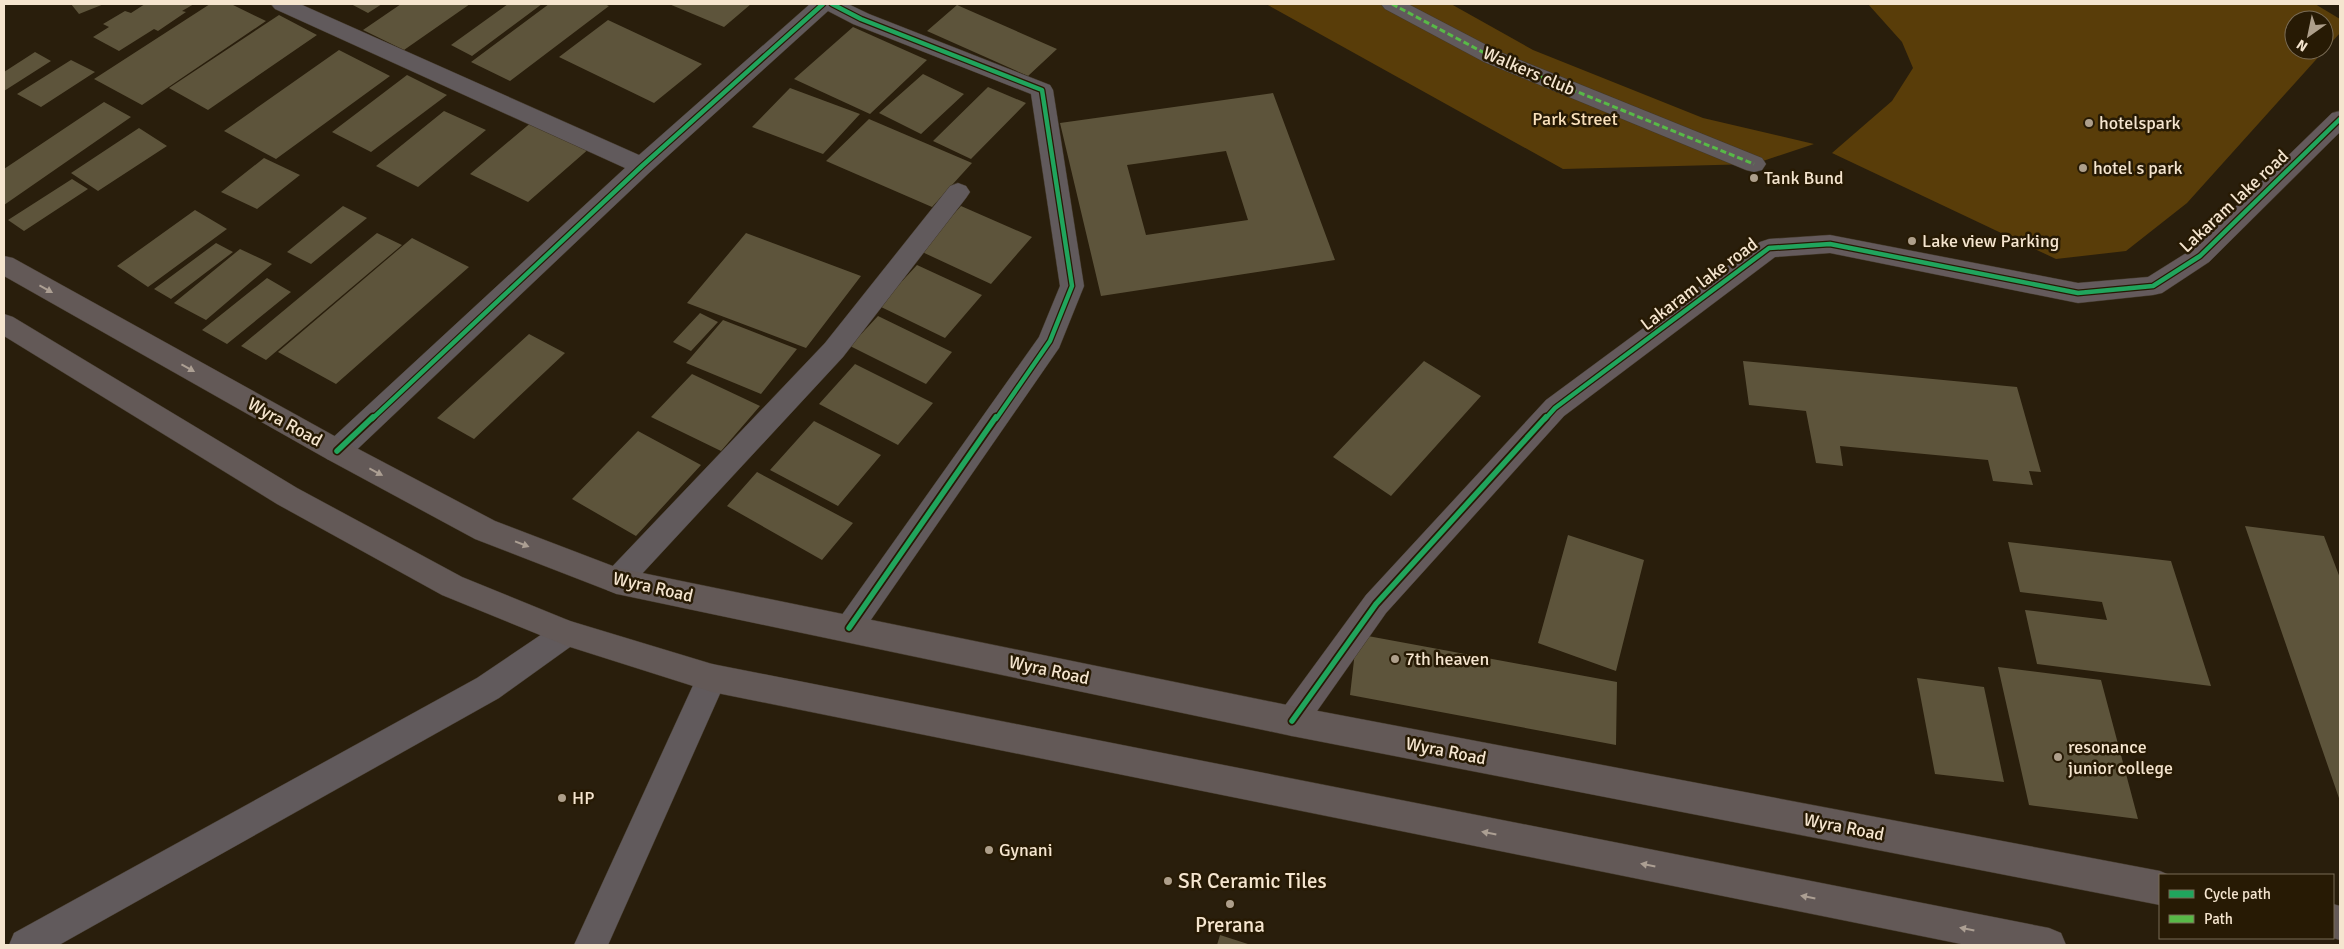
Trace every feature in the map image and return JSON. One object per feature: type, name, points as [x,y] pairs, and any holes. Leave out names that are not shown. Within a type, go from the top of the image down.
[{"type":"main road","name":"Wyra Road","points":[[4,265],[337,451],[485,530],[617,581],[1292,721],[2159,888]]},
{"type":"main road","points":[[4,324],[287,496],[452,586],[567,633],[712,678],[2011,942],[2049,945]]},
{"type":"street","points":[[282,4],[642,166]]},
{"type":"street","points":[[337,451],[642,166],[823,4]]},
{"type":"street","points":[[832,4],[861,19],[1042,90],[1072,286],[1050,341],[850,628]]},
{"type":"street","name":"Walkers club","points":[[1392,4],[1492,57],[1754,164]]},
{"type":"street","name":"Lakaram lake road","points":[[1292,721],[1376,604],[1555,408],[1769,248],[1830,244],[2078,293],[2154,286],[2200,256],[2340,119]]},
{"type":"street","points":[[617,581],[834,350],[958,192]]},
{"type":"street","points":[[26,945],[488,688],[567,633]]},
{"type":"street","points":[[591,945],[712,678]]},
{"type":"green space","name":"Park Street","points":[[1266,4],[1451,4],[1533,50],[1703,118],[1814,144],[1754,164],[1563,169]]},
{"type":"green space","points":[[1868,4],[2315,4],[2325,10],[2284,10],[2284,60],[2316,60],[2187,203],[2126,251],[2056,259],[1832,153],[1892,101],[1913,68],[1902,42]]},
{"type":"green space","points":[[2334,15],[2340,19],[2340,33],[2334,40]]},
{"type":"building","points":[[71,4],[104,4],[79,14]]},
{"type":"building","points":[[145,4],[194,4],[182,11],[186,12],[158,31],[154,29],[119,51],[93,37],[109,27],[103,24],[125,11],[131,13]]},
{"type":"building","points":[[210,4],[231,4],[266,21],[142,105],[94,79]]},
{"type":"building","points":[[351,4],[382,4],[368,13]]},
{"type":"building","points":[[401,4],[470,4],[404,50],[363,30]]},
{"type":"building","points":[[508,4],[542,4],[472,56],[451,45]]},
{"type":"building","points":[[549,4],[604,4],[609,6],[510,81],[471,62]]},
{"type":"building","points":[[669,4],[751,4],[724,27]]},
{"type":"building","points":[[957,5],[1057,49],[1028,76],[927,31]]},
{"type":"building","points":[[279,15],[317,35],[208,110],[169,88]]},
{"type":"building","points":[[608,20],[702,64],[654,103],[559,57]]},
{"type":"building","points":[[853,27],[927,60],[870,114],[794,79]]},
{"type":"building","points":[[339,50],[390,76],[276,159],[224,131]]},
{"type":"building","points":[[35,52],[51,61],[4,91],[4,72]]},
{"type":"building","points":[[71,60],[95,72],[41,107],[17,94]]},
{"type":"building","points":[[923,74],[964,94],[921,134],[879,113]]},
{"type":"building","points":[[407,75],[447,95],[371,152],[332,132]]},
{"type":"building","points":[[988,87],[1026,103],[971,159],[933,141]]},
{"type":"building","points":[[790,88],[860,114],[823,154],[752,127]]},
{"type":"building","points":[[1273,93],[1335,260],[1101,296],[1060,123]],"holes":[[[1226,151],[1248,220],[1146,235],[1127,165]]]},
{"type":"building","points":[[104,102],[131,117],[4,205],[4,169]]},
{"type":"building","points":[[444,111],[486,130],[418,187],[376,166]]},
{"type":"building","points":[[869,119],[972,163],[932,207],[826,161]]},
{"type":"building","points":[[533,121],[591,147],[528,202],[470,174]]},
{"type":"building","points":[[139,128],[167,146],[98,191],[71,173]]},
{"type":"building","points":[[264,158],[300,175],[257,209],[221,192]]},
{"type":"building","points":[[72,179],[88,189],[24,231],[8,220]]},
{"type":"building","points":[[343,206],[367,218],[311,264],[287,252]]},
{"type":"building","points":[[961,206],[1032,237],[991,284],[920,251]]},
{"type":"building","points":[[195,210],[227,229],[148,287],[117,266]]},
{"type":"building","points":[[377,233],[402,245],[266,360],[241,346]]},
{"type":"building","points":[[746,233],[861,276],[806,348],[687,303]]},
{"type":"building","points":[[412,238],[469,267],[336,384],[278,352]]},
{"type":"building","points":[[216,243],[233,252],[171,299],[154,289]]},
{"type":"building","points":[[240,249],[272,264],[206,320],[174,303]]},
{"type":"building","points":[[917,265],[982,295],[945,338],[879,306]]},
{"type":"building","points":[[267,278],[291,292],[227,344],[202,330]]},
{"type":"building","points":[[700,313],[718,322],[691,351],[673,342]]},
{"type":"building","points":[[878,316],[952,352],[926,384],[850,346]]},
{"type":"building","points":[[723,320],[797,349],[761,394],[686,363]]},
{"type":"building","points":[[529,334],[565,353],[474,439],[437,418]]},
{"type":"building","points":[[1424,361],[1481,396],[1391,496],[1333,457]]},
{"type":"building","points":[[1743,361],[2017,387],[2041,472],[2029,471],[2033,485],[1993,481],[1988,460],[1840,446],[1843,466],[1816,463],[1806,411],[1749,405]]},
{"type":"building","points":[[855,364],[933,403],[898,445],[819,404]]},
{"type":"building","points":[[692,374],[760,406],[721,451],[651,417]]},
{"type":"building","points":[[814,421],[881,455],[838,506],[770,470]]},
{"type":"building","points":[[638,431],[701,465],[636,536],[572,499]]},
{"type":"building","points":[[757,472],[853,523],[822,560],[727,506]]},
{"type":"building","points":[[2245,526],[2324,536],[2340,578],[2340,801]]},
{"type":"building","points":[[1568,535],[1644,560],[1616,671],[1538,643]]},
{"type":"building","points":[[2008,542],[2171,561],[2211,686],[2037,664],[2025,610],[2107,620],[2102,602],[2020,592]]},
{"type":"building","points":[[1357,634],[1617,682],[1616,745],[1350,695]]},
{"type":"building","points":[[1998,667],[2101,680],[2138,819],[2029,805]]},
{"type":"building","points":[[1917,678],[1984,687],[2004,782],[1935,774]]},
{"type":"building","points":[[1220,935],[1251,945],[1217,945]]},
{"type":"marked path","points":[[1392,4],[1492,57],[1754,164]]},
{"type":"cycle path","points":[[337,451],[642,166],[823,4]]},
{"type":"cycle path","points":[[832,4],[861,19],[1042,90],[1072,286],[1050,341],[849,628]]},
{"type":"cycle path","points":[[1292,721],[1376,604],[1555,408],[1769,248],[1830,244],[2078,293],[2153,286],[2200,256],[2340,119]]},
{"type":"place","name":"hotelspark","points":[[2089,123]]},
{"type":"place","name":"hotel s park","points":[[2083,168]]},
{"type":"place","name":"Tank Bund","points":[[1754,178]]},
{"type":"place","name":"Lake view Parking","points":[[1912,241]]},
{"type":"place","name":"7th heaven","points":[[1395,659]]},
{"type":"place","name":"resonance junior college","points":[[2058,757]]},
{"type":"place","name":"HP","points":[[562,798]]},
{"type":"place","name":"Gynani","points":[[989,850]]},
{"type":"place","name":"SR Ceramic Tiles","points":[[1168,881]]},
{"type":"place","name":"Prerana","points":[[1230,904]]}]
